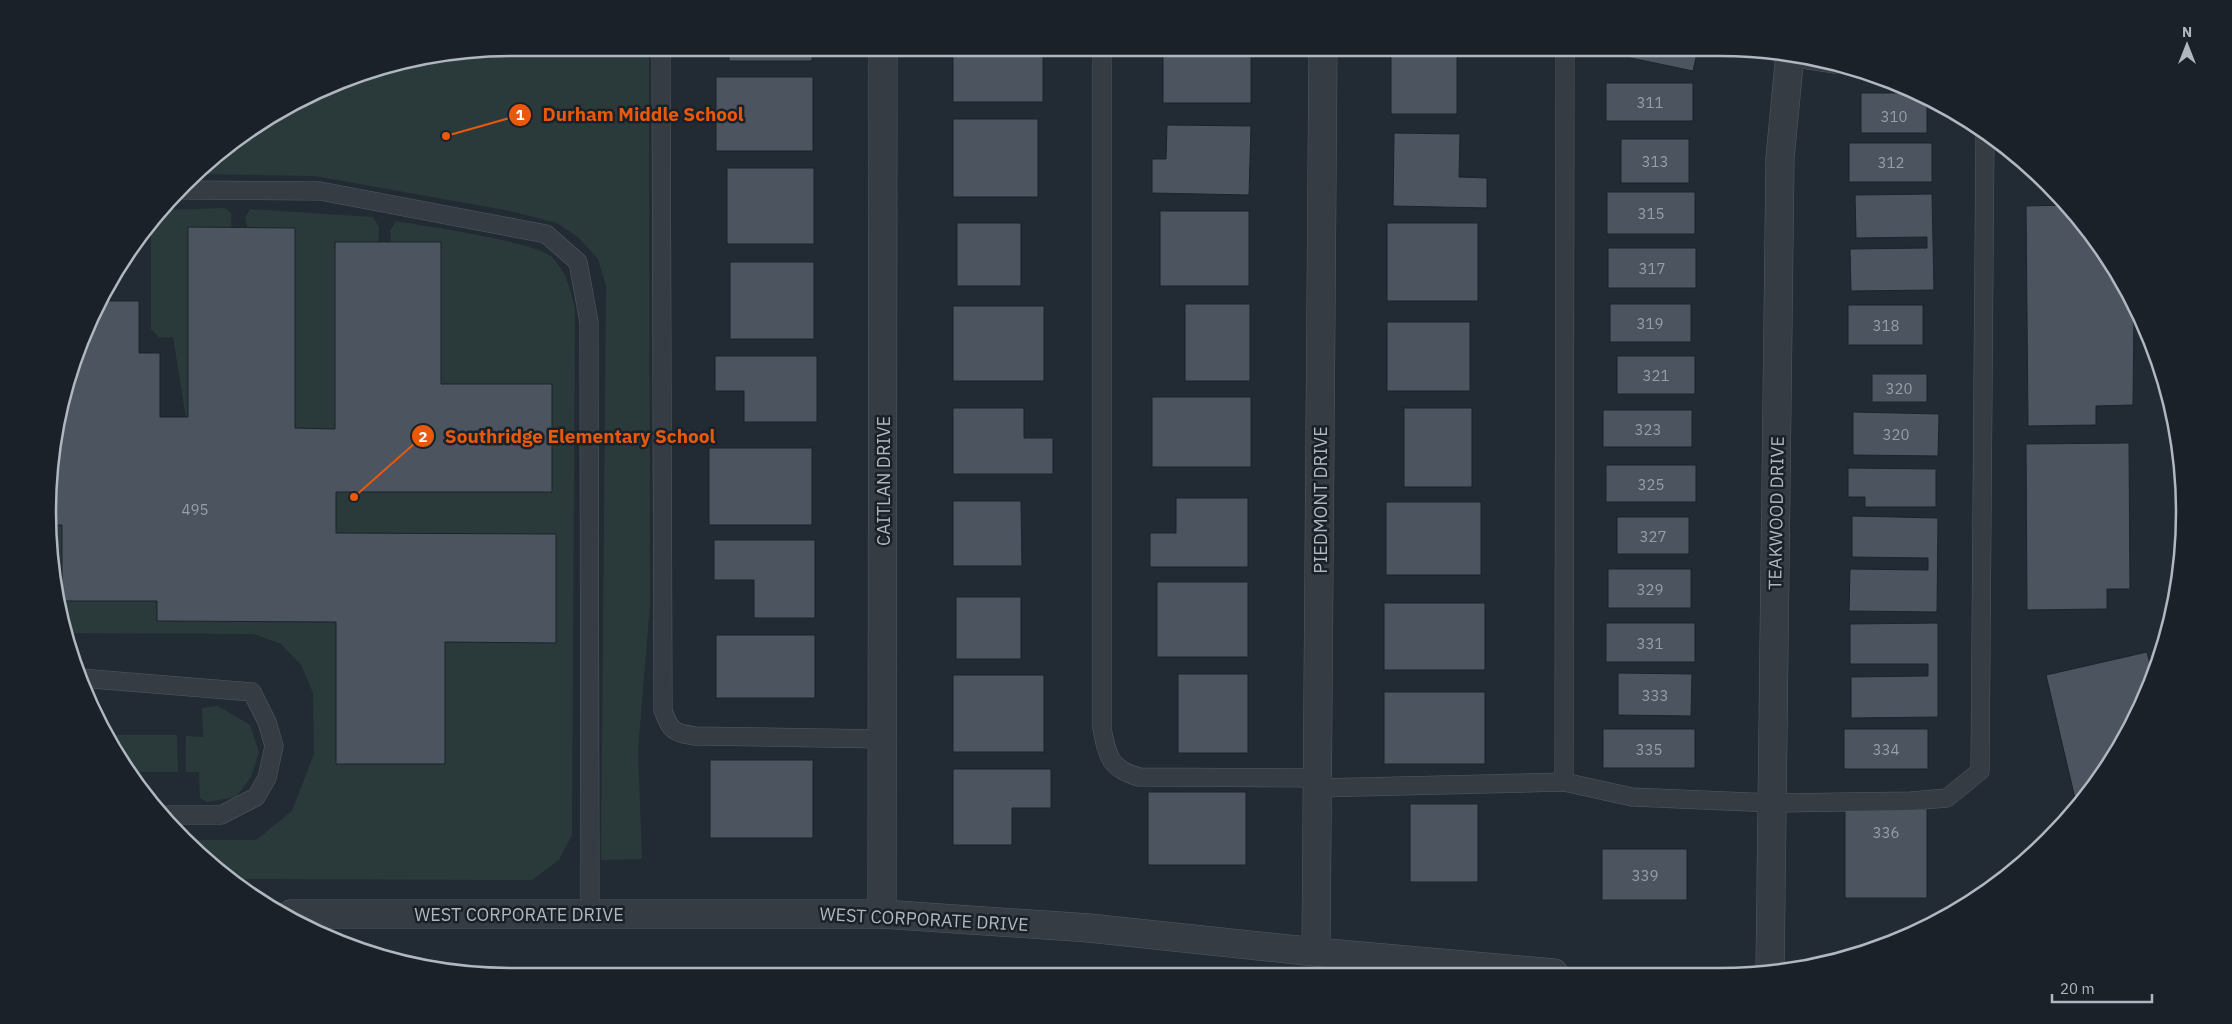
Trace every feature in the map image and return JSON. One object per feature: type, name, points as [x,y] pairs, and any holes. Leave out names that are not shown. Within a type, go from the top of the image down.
[{"type":"street","name":"CAITLAN DRIVE","points":[[882,914],[883,56]]},
{"type":"street","name":"PIEDMONT DRIVE","points":[[1316,952],[1323,56]]},
{"type":"street","name":"TEAKWOOD DRIVE","points":[[1770,965],[1774,803],[1780,158],[1789,62]]},
{"type":"street","name":"WEST CORPORATE DRIVE","points":[[297,914],[882,914],[1089,928],[1316,952],[1497,968]]},
{"type":"lane","points":[[661,56],[663,710],[668,725],[678,734],[696,736],[883,739]]},
{"type":"lane","points":[[1102,56],[1102,728],[1105,747],[1111,762],[1123,773],[1139,776],[1318,783],[1564,782],[1632,796],[1774,803],[1911,801],[1947,798],[1980,771],[1985,141]]},
{"type":"lane","points":[[1564,782],[1566,56]]},
{"type":"lane","points":[[190,190],[320,191],[546,234],[578,262],[589,322],[590,914]]},
{"type":"lane","points":[[88,679],[252,692],[267,722],[274,746],[267,778],[256,796],[221,815],[172,815]]},
{"type":"shaded area","points":[[649,56],[650,605],[638,751],[642,859],[601,860],[606,286],[598,259],[578,237],[557,223],[510,211],[315,176],[207,174],[235,150],[284,117],[338,91],[394,72],[423,65],[482,57]]},
{"type":"shaded area","points":[[225,208],[231,213],[232,235],[249,234],[245,218],[250,209],[373,217],[379,227],[378,256],[392,254],[390,231],[396,221],[479,235],[542,251],[552,257],[565,275],[575,309],[572,835],[559,860],[532,880],[242,879],[196,840],[256,840],[292,811],[314,754],[313,693],[301,665],[281,644],[253,634],[73,633],[60,571],[56,512],[57,482],[65,423],[81,364],[149,418],[187,424],[173,337],[160,338],[151,329],[151,234],[171,210]]},
{"type":"shaded area","points":[[218,706],[250,725],[259,752],[251,777],[236,797],[207,802],[200,798],[199,772],[186,772],[186,736],[203,737],[202,708]]},
{"type":"shaded area","points":[[114,735],[177,735],[178,772],[138,772]]},
{"type":"building","points":[[729,56],[812,56],[812,61],[729,61]]},
{"type":"building","points":[[953,56],[1043,56],[1043,102],[953,102]]},
{"type":"building","points":[[1163,56],[1251,56],[1251,103],[1163,103]]},
{"type":"building","points":[[1391,56],[1457,56],[1457,114],[1391,114]]},
{"type":"building","points":[[1626,56],[1696,56],[1693,71]]},
{"type":"building","points":[[716,77],[813,77],[813,151],[716,151]]},
{"type":"building","points":[[1606,83],[1693,83],[1693,121],[1606,121]]},
{"type":"building","points":[[1861,93],[1899,93],[1927,106],[1927,133],[1861,133]]},
{"type":"building","points":[[953,119],[1038,119],[1038,197],[953,197]]},
{"type":"building","points":[[1167,125],[1251,126],[1249,195],[1152,193],[1152,159],[1166,159]]},
{"type":"building","points":[[1394,133],[1460,134],[1459,177],[1487,178],[1487,208],[1393,206]]},
{"type":"building","points":[[1621,139],[1689,139],[1689,183],[1621,183]]},
{"type":"building","points":[[1849,143],[1932,143],[1932,182],[1849,182]]},
{"type":"building","points":[[727,168],[814,168],[814,244],[727,244]]},
{"type":"building","points":[[1607,192],[1695,192],[1695,234],[1607,234]]},
{"type":"building","points":[[1932,194],[1934,290],[1851,291],[1850,249],[1927,248],[1927,237],[1856,238],[1855,195]]},
{"type":"building","points":[[2057,205],[2063,212],[2099,259],[2115,284],[2134,321],[2133,405],[2096,406],[2096,425],[2028,426],[2026,206]]},
{"type":"building","points":[[1160,211],[1249,211],[1249,286],[1160,286]]},
{"type":"building","points":[[957,223],[1021,223],[1021,286],[957,286]]},
{"type":"building","points":[[1387,223],[1478,223],[1478,301],[1387,301]]},
{"type":"building","points":[[188,227],[295,228],[295,428],[335,429],[335,242],[441,242],[441,384],[552,384],[552,492],[336,492],[336,533],[556,534],[556,643],[445,642],[445,764],[336,764],[336,622],[157,621],[157,601],[65,601],[62,583],[62,525],[56,525],[57,482],[60,453],[65,423],[80,366],[108,301],[139,301],[139,353],[160,353],[160,417],[188,417]]},
{"type":"building","points":[[1608,248],[1696,248],[1696,288],[1608,288]]},
{"type":"building","points":[[730,262],[814,262],[814,339],[730,339]]},
{"type":"building","points":[[1185,304],[1250,304],[1250,381],[1185,381]]},
{"type":"building","points":[[1610,304],[1691,304],[1691,342],[1610,342]]},
{"type":"building","points":[[1848,305],[1923,305],[1923,345],[1848,345]]},
{"type":"building","points":[[953,306],[1044,306],[1044,381],[953,381]]},
{"type":"building","points":[[1387,322],[1470,322],[1470,391],[1387,391]]},
{"type":"building","points":[[715,356],[817,356],[817,422],[744,422],[744,391],[715,391]]},
{"type":"building","points":[[1617,356],[1695,356],[1695,394],[1617,394]]},
{"type":"building","points":[[1872,374],[1927,374],[1927,402],[1872,402]]},
{"type":"building","points":[[1152,397],[1251,397],[1251,467],[1152,467]]},
{"type":"building","points":[[953,408],[1024,408],[1024,438],[1053,438],[1053,474],[953,474]]},
{"type":"building","points":[[1404,408],[1472,408],[1472,487],[1404,487]]},
{"type":"building","points":[[1603,410],[1692,410],[1692,447],[1603,447]]},
{"type":"building","points":[[1853,412],[1939,414],[1938,456],[1853,455]]},
{"type":"building","points":[[2129,443],[2130,589],[2107,589],[2107,609],[2027,610],[2026,444]]},
{"type":"building","points":[[709,448],[812,448],[812,525],[709,525]]},
{"type":"building","points":[[1606,465],[1696,465],[1696,502],[1606,502]]},
{"type":"building","points":[[1848,468],[1936,469],[1936,507],[1865,507],[1865,497],[1848,497]]},
{"type":"building","points":[[1176,498],[1248,498],[1248,567],[1150,567],[1150,533],[1176,533]]},
{"type":"building","points":[[953,501],[1021,501],[1022,566],[953,566]]},
{"type":"building","points":[[1386,502],[1481,502],[1481,575],[1386,575]]},
{"type":"building","points":[[1852,516],[1938,518],[1937,612],[1849,611],[1850,569],[1928,570],[1928,558],[1852,557]]},
{"type":"building","points":[[1617,517],[1689,517],[1689,554],[1617,554]]},
{"type":"building","points":[[714,540],[815,540],[815,618],[754,618],[754,580],[714,580]]},
{"type":"building","points":[[1608,569],[1691,569],[1691,608],[1608,608]]},
{"type":"building","points":[[1157,582],[1248,582],[1248,657],[1157,657]]},
{"type":"building","points":[[956,597],[1021,597],[1021,659],[956,659]]},
{"type":"building","points":[[1384,603],[1485,603],[1485,670],[1384,670]]},
{"type":"building","points":[[1606,623],[1695,623],[1695,662],[1606,662]]},
{"type":"building","points":[[1938,623],[1938,717],[1851,718],[1851,677],[1928,676],[1928,664],[1850,664],[1850,624]]},
{"type":"building","points":[[716,635],[815,635],[815,698],[716,698]]},
{"type":"building","points":[[2147,652],[2150,664],[2129,714],[2115,740],[2075,798],[2046,675]]},
{"type":"building","points":[[1618,673],[1692,674],[1691,716],[1618,715]]},
{"type":"building","points":[[1178,674],[1248,674],[1248,753],[1178,753]]},
{"type":"building","points":[[953,675],[1044,675],[1044,752],[953,752]]},
{"type":"building","points":[[1384,692],[1485,692],[1485,764],[1384,764]]},
{"type":"building","points":[[1603,729],[1695,729],[1695,768],[1603,768]]},
{"type":"building","points":[[1844,729],[1928,729],[1928,769],[1844,769]]},
{"type":"building","points":[[710,760],[813,760],[813,838],[710,838]]},
{"type":"building","points":[[953,769],[1051,769],[1051,808],[1012,808],[1012,845],[953,845]]},
{"type":"building","points":[[1148,792],[1246,792],[1246,865],[1148,865]]},
{"type":"building","points":[[1410,804],[1478,804],[1478,882],[1410,882]]},
{"type":"building","points":[[1845,809],[1927,809],[1927,898],[1845,898]]},
{"type":"building","points":[[1602,849],[1687,849],[1687,900],[1602,900]]},
{"type":"place","name":"Durham Middle School","points":[[446,136]]},
{"type":"place","name":"Southridge Elementary School","points":[[354,497]]}]
